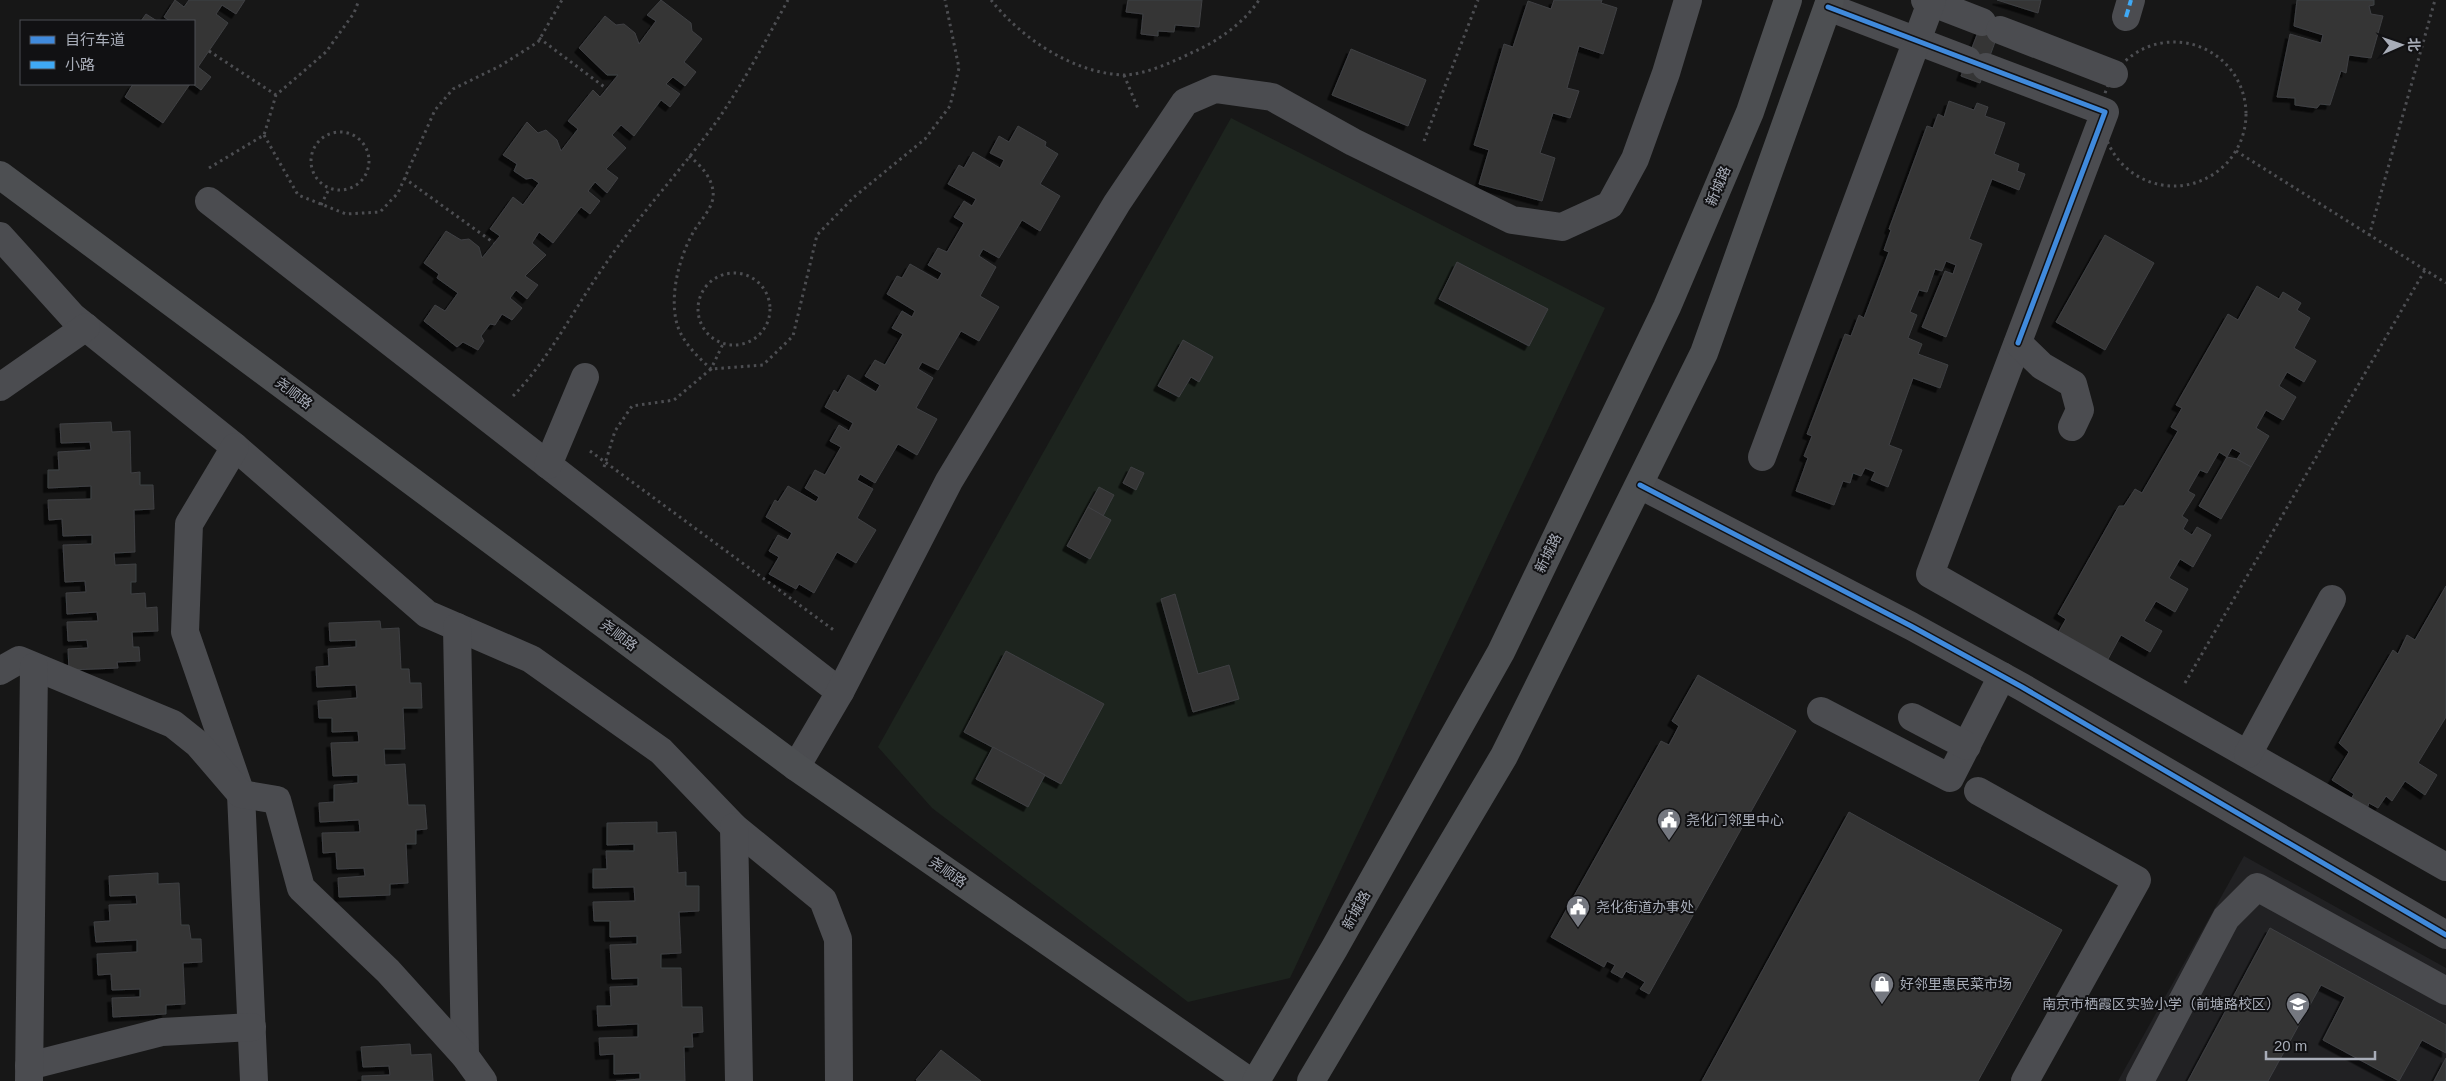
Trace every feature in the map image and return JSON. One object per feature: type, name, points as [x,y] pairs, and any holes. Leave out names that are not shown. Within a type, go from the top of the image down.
[{"type":"main road","name":"新城路","points":[[1256,1081],[1339,940],[1501,652],[1667,307],[1750,112],[1788,0]]},
{"type":"main road","points":[[1311,1081],[1504,756],[1704,353],[1829,4]]},
{"type":"main road","name":"尧顺路","points":[[0,175],[796,767],[1249,1081]]},
{"type":"street","points":[[796,767],[840,692],[954,473],[1117,203],[1185,102],[1214,89],[1272,97],[1353,142],[1512,220],[1562,227],[1610,205],[1635,159],[1666,73],[1688,0]]},
{"type":"street","points":[[1762,457],[1916,41],[1929,1],[2114,74]]},
{"type":"street","points":[[1829,4],[1916,41],[2105,112],[1930,574],[2446,867]]},
{"type":"street","points":[[209,202],[840,692]]},
{"type":"street","points":[[0,236],[72,316],[234,447],[427,614],[531,659],[661,751],[734,827],[823,900],[838,938],[839,1081]]},
{"type":"street","points":[[0,387],[86,327]]},
{"type":"street","points":[[2018,343],[2042,366],[2073,384],[2080,410],[2072,427]]},
{"type":"street","points":[[548,465],[585,377]]},
{"type":"street","points":[[234,447],[189,524],[185,632],[241,794],[254,1081]]},
{"type":"street","points":[[1640,485],[1911,626],[2002,676],[2446,935]]},
{"type":"street","points":[[2248,754],[2332,599]]},
{"type":"street","points":[[457,627],[465,1056]]},
{"type":"street","points":[[0,671],[18,660],[173,724],[198,744],[241,794],[276,800],[301,888],[388,971],[465,1056],[483,1081]]},
{"type":"street","points":[[34,667],[29,1073],[162,1032],[252,1026]]},
{"type":"street","points":[[1821,711],[1950,778],[2002,676]]},
{"type":"street","points":[[1912,716],[1967,746]]},
{"type":"street","points":[[1978,790],[2136,880],[2025,1081]]},
{"type":"street","points":[[734,827],[739,1081]]},
{"type":"street","points":[[2140,1081],[2226,918],[2257,887],[2446,992]]},
{"type":"path","points":[[209,202],[205,171],[264,135],[276,95],[326,52],[354,14],[359,0]]},
{"type":"path","points":[[264,135],[298,195],[346,214],[380,212],[398,193],[435,110],[453,89],[500,66],[538,42],[562,0]]},
{"type":"path","points":[[490,420],[525,383],[566,328],[600,271],[690,156],[747,77],[788,0]]},
{"type":"path","points":[[711,369],[763,364],[793,336],[817,235],[854,197],[925,139],[950,106],[960,68],[945,0]]},
{"type":"path","points":[[991,0],[1004,16],[1040,45],[1084,67],[1124,75],[1165,65],[1212,44],[1252,10],[1259,0]]},
{"type":"path","points":[[1412,172],[1478,0]]},
{"type":"path","points":[[2369,236],[2435,0]]},
{"type":"path","points":[[539,38],[607,89]]},
{"type":"path","points":[[2188,43],[2207,50],[2223,61],[2236,76],[2244,94],[2246,113],[2244,133],[2236,151],[2223,167],[2206,179],[2187,185],[2167,186],[2147,181],[2130,171],[2115,156],[2106,136],[2105,94],[2114,74],[2128,58],[2147,47],[2160,44],[2188,43]]},
{"type":"path","points":[[209,51],[276,95]]},
{"type":"path","points":[[340,131],[351,133],[361,140],[367,149],[370,160],[368,172],[362,182],[352,188],[341,191],[329,188],[320,183],[313,173],[310,161],[312,150],[319,140],[328,133],[340,131]]},
{"type":"path","points":[[2236,151],[2446,284]]},
{"type":"path","points":[[690,156],[701,165],[710,181],[713,198],[694,232],[677,275],[676,320],[694,352],[711,369]]},
{"type":"path","points":[[404,178],[494,242]]},
{"type":"path","points":[[321,205],[329,188]]},
{"type":"path","points":[[2169,710],[2425,270]]},
{"type":"path","points":[[731,273],[745,274],[758,281],[766,292],[770,306],[769,320],[762,333],[751,341],[737,345],[723,344],[711,336],[702,326],[698,312],[700,298],[707,285],[718,276],[731,273]]},
{"type":"path","points":[[594,500],[601,485],[605,462],[615,430],[632,406],[674,400],[711,369],[723,344]]},
{"type":"path","points":[[562,430],[862,651]]},
{"type":"shaded area","points":[[1231,118],[1605,308],[1290,978],[1188,1002],[932,808],[878,747]]},
{"type":"shaded area","name":"南京市栖霞区实验小学（前塘路校区）","points":[[2244,856],[2446,968],[2446,1081],[2118,1081]]},
{"type":"building","points":[[175,0],[184,7],[189,0],[245,0],[236,14],[222,5],[216,14],[228,23],[198,67],[211,77],[201,90],[194,85],[195,20],[168,20],[164,17]]},
{"type":"building","points":[[661,0],[691,23],[692,31],[702,39],[684,62],[696,72],[685,86],[673,77],[666,84],[680,94],[670,107],[661,100],[634,136],[621,125],[612,135],[626,148],[606,169],[618,178],[607,193],[595,182],[588,191],[600,201],[590,214],[581,207],[553,243],[539,232],[532,243],[546,255],[525,276],[538,285],[527,299],[516,290],[510,298],[522,308],[512,320],[502,314],[495,325],[490,324],[481,336],[484,341],[478,350],[463,342],[457,347],[424,321],[435,305],[445,311],[458,293],[437,278],[439,274],[424,263],[446,231],[461,240],[469,239],[479,247],[482,258],[500,236],[490,229],[513,197],[523,205],[539,183],[532,178],[526,179],[514,171],[517,164],[503,155],[527,122],[538,133],[546,130],[557,140],[561,151],[578,129],[568,121],[593,90],[600,97],[618,75],[607,75],[579,48],[605,16],[616,25],[624,24],[635,33],[639,44],[656,21],[647,15]]},
{"type":"building","points":[[1128,0],[1202,0],[1199,27],[1175,25],[1174,32],[1158,31],[1158,36],[1141,34],[1143,14],[1126,12]]},
{"type":"building","points":[[1554,0],[1602,0],[1601,3],[1617,8],[1603,54],[1579,46],[1567,88],[1579,91],[1570,118],[1553,113],[1540,153],[1555,158],[1542,201],[1479,184],[1489,150],[1474,145],[1504,44],[1513,47],[1528,1],[1551,9]]},
{"type":"building","points":[[1997,0],[2041,0],[2038,13]]},
{"type":"building","points":[[2297,0],[2374,0],[2374,5],[2369,6],[2371,14],[2383,16],[2371,58],[2349,55],[2346,73],[2341,71],[2330,105],[2320,104],[2317,108],[2295,105],[2295,98],[2277,97],[2290,34],[2321,43],[2323,35],[2294,26]]},
{"type":"building","points":[[146,14],[155,20],[142,20]]},
{"type":"building","points":[[1982,22],[2002,23],[1980,83],[1961,76]]},
{"type":"building","points":[[1351,49],[1426,80],[1408,126],[1332,95]]},
{"type":"building","points":[[132,85],[189,85],[163,123],[125,97]]},
{"type":"building","points":[[1949,101],[1974,110],[1977,103],[1988,107],[1985,116],[2005,123],[1994,154],[2019,164],[2017,171],[2025,174],[2019,190],[1992,179],[1969,239],[1982,244],[1946,337],[1922,327],[1945,271],[1953,274],[1956,265],[1946,261],[1942,271],[1935,269],[1927,292],[1919,290],[1910,312],[1917,315],[1908,338],[1922,344],[1918,354],[1948,365],[1940,388],[1913,378],[1889,445],[1902,450],[1888,487],[1871,480],[1875,472],[1865,468],[1861,476],[1853,473],[1850,483],[1843,481],[1834,505],[1796,491],[1808,458],[1804,456],[1812,436],[1807,434],[1845,334],[1851,336],[1859,315],[1864,318],[1889,252],[1884,250],[1891,230],[1889,229],[1927,126],[1933,128],[1938,114],[1944,117]]},
{"type":"building","points":[[1018,126],[1046,142],[1045,146],[1058,154],[1040,184],[1060,196],[1040,231],[1022,220],[999,258],[983,249],[979,256],[996,267],[980,296],[999,307],[979,341],[961,331],[938,370],[922,362],[918,369],[933,378],[916,408],[937,419],[917,455],[898,444],[875,483],[860,474],[857,480],[873,489],[857,518],[876,530],[856,563],[837,552],[814,593],[799,584],[796,589],[769,574],[779,557],[769,551],[778,535],[788,540],[792,533],[766,517],[775,500],[778,502],[788,486],[816,502],[819,497],[805,488],[815,470],[825,475],[841,447],[830,441],[839,425],[849,431],[853,423],[825,407],[834,390],[838,393],[848,375],[876,392],[880,385],[865,376],[875,360],[885,365],[903,334],[892,328],[902,311],[912,317],[915,311],[887,294],[897,276],[902,278],[910,264],[938,280],[942,273],[928,265],[938,248],[947,252],[964,223],[954,217],[964,201],[972,206],[976,199],[948,184],[959,165],[964,168],[973,152],[1000,168],[1004,160],[990,153],[999,136],[1009,142]]},
{"type":"building","points":[[2105,235],[2154,263],[2105,350],[2056,322]]},
{"type":"building","points":[[1457,262],[1548,309],[1529,346],[1439,299]]},
{"type":"building","points":[[2257,286],[2279,299],[2283,292],[2301,303],[2297,310],[2310,318],[2294,348],[2316,361],[2304,382],[2287,372],[2279,386],[2296,397],[2283,420],[2266,410],[2256,428],[2269,436],[2251,467],[2237,459],[2241,453],[2232,448],[2227,457],[2219,452],[2207,473],[2200,470],[2188,491],[2195,495],[2182,516],[2188,520],[2183,529],[2192,535],[2197,527],[2211,535],[2193,567],[2180,559],[2169,578],[2188,589],[2175,612],[2156,601],[2144,621],[2162,631],[2150,652],[2121,635],[2107,661],[2058,633],[2066,619],[2058,614],[2119,506],[2124,506],[2135,489],[2142,493],[2178,431],[2171,427],[2182,408],[2176,405],[2228,314],[2238,320]]},
{"type":"building","points":[[1183,340],[1213,357],[1199,382],[1191,377],[1179,397],[1158,386]]},
{"type":"building","points":[[111,422],[112,432],[130,431],[131,473],[140,472],[140,485],[153,485],[154,509],[134,510],[135,552],[114,553],[115,565],[136,564],[136,582],[131,582],[131,594],[145,593],[146,608],[157,607],[158,631],[132,632],[133,647],[139,647],[140,661],[117,662],[118,668],[69,670],[68,649],[88,648],[87,640],[68,641],[67,622],[98,621],[97,612],[67,614],[66,593],[86,592],[85,581],[65,582],[63,545],[92,544],[92,535],[63,536],[62,519],[49,520],[48,500],[91,499],[91,486],[48,488],[48,470],[59,470],[58,452],[91,450],[90,442],[61,443],[60,424]]},
{"type":"building","points":[[2227,457],[2237,459],[2251,467],[2221,519],[2199,506]]},
{"type":"building","points":[[1131,467],[1144,473],[1136,490],[1123,483]]},
{"type":"building","points":[[1099,487],[1114,495],[1103,516],[1088,507]]},
{"type":"building","points":[[1088,507],[1111,520],[1090,559],[1067,546]]},
{"type":"building","points":[[2446,586],[2446,717],[2418,763],[2437,775],[2425,795],[2405,781],[2392,801],[2386,796],[2378,808],[2369,803],[2367,809],[2351,799],[2354,794],[2332,780],[2349,752],[2339,743],[2393,650],[2398,654],[2407,635],[2415,640]]},
{"type":"building","points":[[1175,594],[1198,674],[1229,665],[1239,699],[1193,712],[1161,599]]},
{"type":"building","points":[[380,621],[381,629],[399,628],[401,669],[409,669],[410,683],[421,683],[422,708],[403,708],[405,749],[384,749],[385,765],[405,764],[408,805],[425,805],[427,829],[416,830],[416,844],[406,844],[408,883],[390,884],[390,895],[339,897],[338,878],[365,876],[364,868],[337,869],[336,852],[323,853],[322,833],[360,832],[359,820],[320,822],[319,803],[334,802],[334,785],[358,783],[358,775],[333,776],[331,743],[359,742],[358,731],[332,732],[332,718],[319,718],[318,701],[357,698],[356,685],[317,687],[316,667],[329,666],[328,649],[356,647],[356,640],[330,641],[329,623]]},
{"type":"building","points":[[1006,651],[1104,704],[1061,784],[964,732]]},
{"type":"building","name":"尧化门邻里中心","points":[[1698,675],[1796,731],[1649,994],[1640,989],[1645,982],[1626,971],[1622,978],[1611,972],[1615,965],[1607,961],[1604,967],[1551,937],[1661,741],[1669,745],[1679,726],[1672,721]]},
{"type":"building","points":[[993,747],[1045,775],[1028,807],[976,779]]},
{"type":"building","name":"好邻里惠民菜市场","points":[[1849,812],[2062,930],[1978,1081],[1702,1081]]},
{"type":"building","points":[[657,822],[657,833],[676,832],[678,873],[686,872],[686,886],[699,886],[699,911],[679,912],[681,953],[661,954],[661,968],[681,968],[682,1007],[702,1007],[703,1032],[692,1033],[693,1047],[684,1047],[685,1081],[616,1081],[640,1079],[640,1073],[614,1074],[614,1054],[600,1055],[599,1038],[638,1037],[638,1024],[598,1026],[597,1006],[611,1006],[610,987],[638,986],[638,978],[612,979],[610,945],[637,944],[637,936],[610,937],[610,921],[594,921],[593,902],[635,901],[634,887],[593,888],[593,869],[607,869],[606,851],[634,851],[634,844],[607,845],[607,823]]},
{"type":"building","points":[[158,873],[158,884],[179,883],[181,925],[189,925],[191,939],[201,939],[202,962],[183,963],[185,1004],[166,1005],[166,1014],[113,1017],[112,998],[140,997],[140,989],[112,990],[111,974],[98,975],[97,954],[137,952],[137,940],[96,942],[94,922],[110,921],[109,905],[137,904],[136,895],[110,896],[109,876]]},
{"type":"building","points":[[2270,928],[2446,1025],[2446,1053],[2422,1040],[2399,1081],[2323,1040],[2345,997],[2321,985],[2268,1081],[2188,1081]]},
{"type":"building","points":[[410,1044],[411,1055],[431,1054],[433,1081],[362,1081],[362,1076],[390,1075],[389,1066],[363,1067],[361,1047]]},
{"type":"building","points":[[941,1050],[981,1081],[916,1080]]},
{"type":"building","points":[[2446,1058],[2446,1081],[2434,1081]]},
{"type":"marked path","points":[[2126,17],[2131,0]]},
{"type":"cycle path","points":[[1828,7],[2105,112],[2018,343]]},
{"type":"cycle path","points":[[1640,485],[1911,626],[2022,687],[2446,935]]},
{"type":"place","name":"尧化门邻里中心","points":[[1669,841]]},
{"type":"place","name":"尧化街道办事处","points":[[1578,928]]},
{"type":"place","name":"好邻里惠民菜市场","points":[[1882,1005]]},
{"type":"place","name":"南京市栖霞区实验小学（前塘路校区）","points":[[2298,1025]]}]
